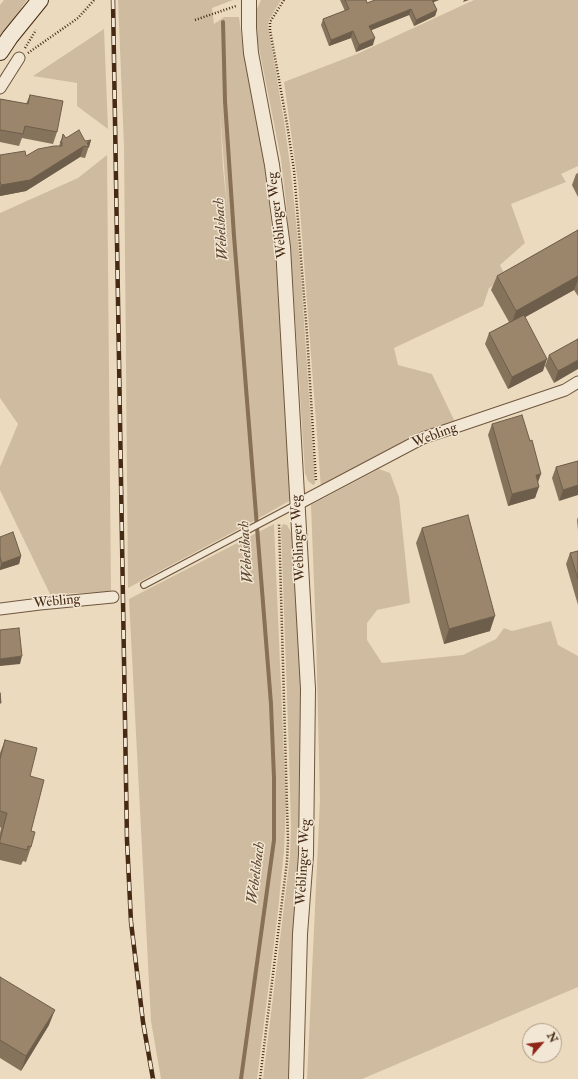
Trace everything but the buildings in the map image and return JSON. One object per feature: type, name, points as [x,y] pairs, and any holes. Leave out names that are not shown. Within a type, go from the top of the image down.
[{"type":"main road","points":[[0,52],[10,37],[40,0]]},
{"type":"street","name":"Weblinger Weg","points":[[248,1],[251,53],[272,165],[282,247],[308,697],[306,855],[300,934],[296,1079]]},
{"type":"street","points":[[0,88],[19,58]]},
{"type":"street","name":"Webling","points":[[298,504],[423,438],[566,390],[578,382]]},
{"type":"street","name":"Webling","points":[[0,609],[113,597]]},
{"type":"lane","points":[[144,585],[298,504]]},
{"type":"path","points":[[19,58],[78,18],[94,0]]},
{"type":"path","points":[[195,20],[248,1]]},
{"type":"path","points":[[260,1079],[287,861],[288,841],[279,513]]},
{"type":"shaded area","points":[[4,0],[27,0],[0,38],[0,5]]},
{"type":"shaded area","points":[[118,0],[233,0],[212,8],[214,24],[224,17],[239,17],[264,161],[276,263],[291,500],[128,588],[124,146]],"holes":[[[220,111],[227,207],[223,168]]]},
{"type":"shaded area","points":[[261,0],[281,0],[269,20],[268,25],[291,172],[300,262],[315,484],[313,485],[308,481],[305,473],[293,286],[281,159],[258,43],[256,11]]},
{"type":"shaded area","points":[[474,0],[578,0],[578,166],[561,174],[566,182],[511,204],[525,243],[500,265],[506,277],[489,288],[483,306],[394,348],[398,365],[432,374],[455,422],[321,488],[298,183],[284,82],[357,54]]},
{"type":"shaded area","points":[[104,29],[108,129],[77,106],[77,83],[33,76]]},
{"type":"shaded area","points":[[107,155],[111,592],[50,594],[0,490],[0,467],[18,424],[0,398],[0,213],[78,178]]},
{"type":"shaded area","points":[[379,469],[390,473],[399,497],[410,603],[377,610],[367,623],[367,640],[382,663],[463,655],[496,639],[504,628],[512,631],[551,621],[558,645],[578,656],[578,987],[362,1079],[307,1079],[320,800],[311,505]]},
{"type":"shaded area","points":[[274,524],[286,803],[284,851],[278,911],[257,1079],[161,1079],[151,1021],[129,599]]},
{"type":"shaded area","points":[[283,524],[287,525],[292,534],[299,641],[302,728],[301,806],[290,1079],[263,1079],[290,857],[291,826],[281,528]]},
{"type":"waterway","name":"Webelsbach","points":[[223,22],[225,101],[234,236],[271,704],[274,778],[274,840],[241,1079]]},
{"type":"railway","points":[[113,0],[127,840],[131,922],[143,1022],[153,1079]]}]
